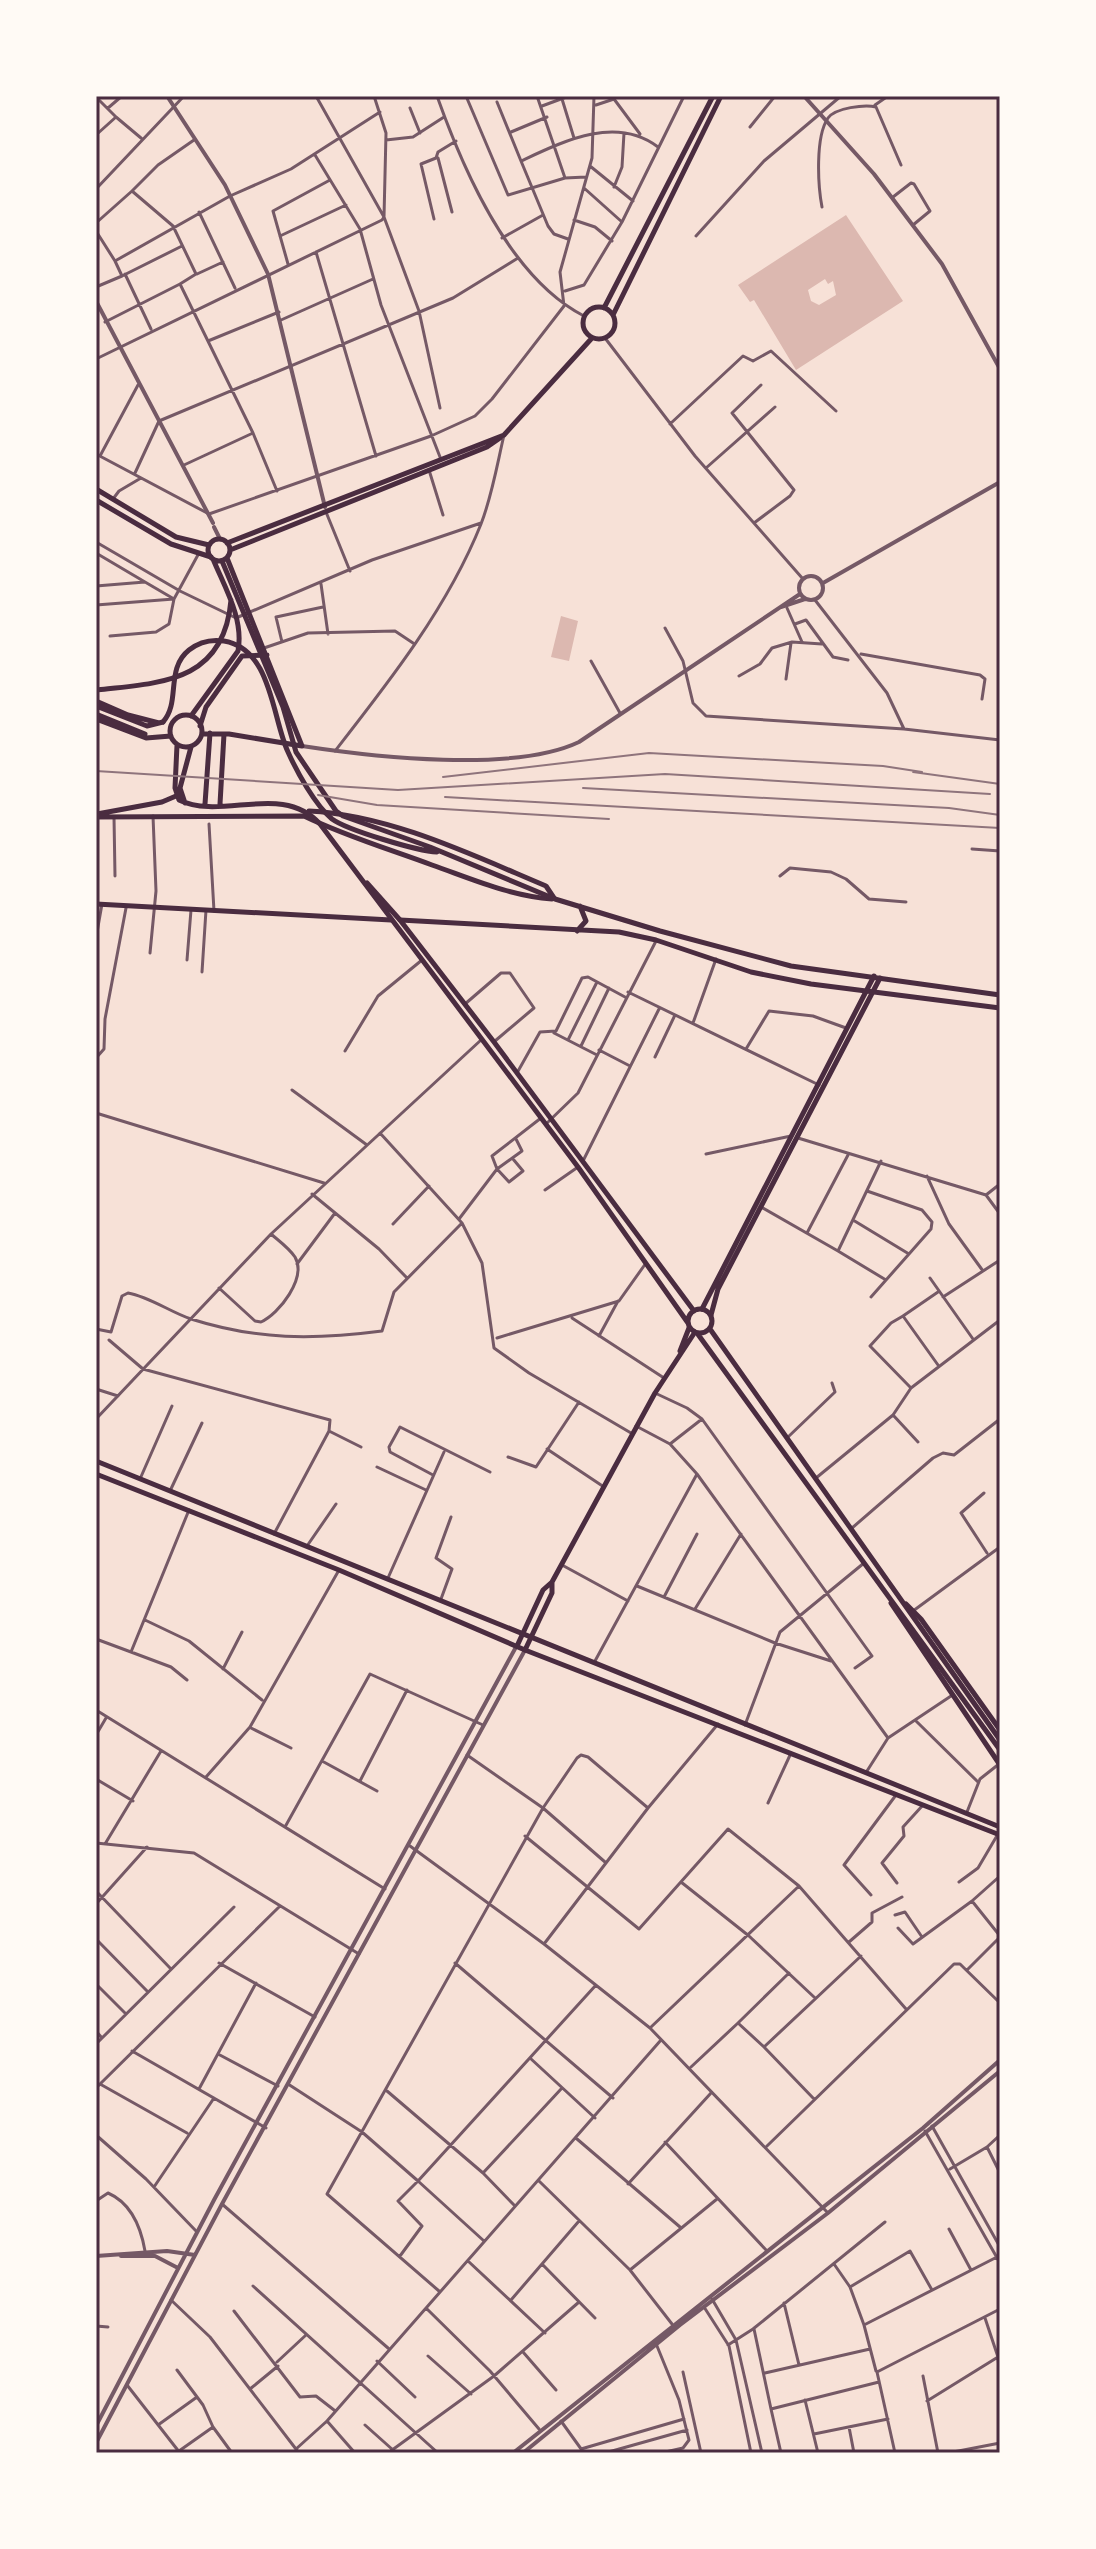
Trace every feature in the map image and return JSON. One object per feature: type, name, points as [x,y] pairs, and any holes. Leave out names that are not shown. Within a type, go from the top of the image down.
[{"type":"main road","points":[[604,308],[713,96]]},
{"type":"main road","points":[[96,690],[149,685],[180,677],[201,666],[212,654],[233,616],[234,600],[225,559],[230,550],[487,447],[504,435],[592,338],[605,338],[615,326],[613,315],[721,96]]},
{"type":"main road","points":[[592,338],[584,329],[584,316],[591,309],[604,308],[613,315]]},
{"type":"main road","points":[[227,543],[440,457],[504,435]]},
{"type":"main road","points":[[96,489],[176,537],[209,545],[220,539],[227,543],[230,550]]},
{"type":"main road","points":[[96,500],[171,544],[212,558],[225,559]]},
{"type":"main road","points":[[209,545],[212,558],[283,707],[296,752],[336,811],[555,899],[622,920],[791,966],[1000,995]]},
{"type":"main road","points":[[225,559],[302,746]]},
{"type":"main road","points":[[176,796],[179,768],[177,745],[170,728],[175,719],[191,716],[238,651],[240,632],[233,616]]},
{"type":"main road","points":[[96,703],[142,725],[163,722],[170,711],[174,673],[187,652],[212,640],[239,646],[260,672],[289,755],[333,819],[423,851],[438,852]]},
{"type":"main road","points":[[200,726],[204,712],[242,656],[265,652]]},
{"type":"main road","points":[[96,703],[141,719],[163,722]]},
{"type":"main road","points":[[96,716],[134,735],[157,739],[171,736]]},
{"type":"main road","points":[[96,716],[157,739]]},
{"type":"main road","points":[[191,716],[200,726],[202,734]]},
{"type":"main road","points":[[205,804],[210,733]]},
{"type":"main road","points":[[179,768],[202,734],[224,734],[302,746]]},
{"type":"main road","points":[[220,804],[224,734]]},
{"type":"main road","points":[[177,745],[191,747]]},
{"type":"main road","points":[[177,788],[185,803]]},
{"type":"main road","points":[[176,796],[185,803],[284,804],[309,811],[352,815],[417,836],[546,886],[555,899]]},
{"type":"main road","points":[[96,816],[162,802],[176,796]]},
{"type":"main road","points":[[309,811],[541,1118],[549,1122]]},
{"type":"main road","points":[[96,816],[289,814],[521,896],[555,899]]},
{"type":"main road","points":[[365,882],[400,920],[517,1073],[692,1329],[865,1562],[1000,1730]]},
{"type":"main road","points":[[99,904],[619,932],[796,981],[1000,1008]]},
{"type":"main road","points":[[576,932],[586,921],[579,905]]},
{"type":"main road","points":[[619,932],[622,920]]},
{"type":"main road","points":[[793,1137],[872,991],[877,976]]},
{"type":"main road","points":[[872,991],[819,1085],[718,1289],[710,1329],[897,1594],[1000,1750]]},
{"type":"main road","points":[[517,1646],[543,1590],[562,1565],[692,1329],[694,1311],[580,1165]]},
{"type":"main road","points":[[694,1311],[702,1309],[759,1206]]},
{"type":"main road","points":[[702,1309],[711,1315]]},
{"type":"main road","points":[[692,1329],[710,1329]]},
{"type":"main road","points":[[96,1461],[1000,1827]]},
{"type":"main road","points":[[96,1474],[339,1570],[525,1650],[999,1835]]},
{"type":"main road","points":[[878,1578],[902,1623],[1000,1765]]},
{"type":"main road","points":[[525,1650],[552,1593],[552,1582]]},
{"type":"main road","points":[[908,1612],[1000,1740]]},
{"type":"street","points":[[108,108],[122,96]]},
{"type":"street","points":[[167,96],[230,196],[268,274],[320,476],[326,512],[350,571]]},
{"type":"street","points":[[96,189],[184,96]]},
{"type":"street","points":[[316,96],[392,229],[419,311],[440,408]]},
{"type":"street","points":[[374,96],[386,140],[384,217]]},
{"type":"street","points":[[437,96],[502,238],[564,306],[584,316]]},
{"type":"street","points":[[466,96],[507,194],[513,196],[565,178],[586,177]]},
{"type":"street","points":[[537,96],[547,117],[565,178]]},
{"type":"street","points":[[542,106],[569,96]]},
{"type":"street","points":[[138,385],[98,455],[209,514],[431,436],[483,409],[564,306],[565,291],[560,272],[590,166],[595,133],[594,96]]},
{"type":"street","points":[[653,96],[659,96]]},
{"type":"street","points":[[565,291],[584,285],[612,241],[684,96]]},
{"type":"street","points":[[750,127],[775,96]]},
{"type":"street","points":[[804,96],[892,198],[942,264],[1000,369]]},
{"type":"street","points":[[696,236],[764,161],[841,96]]},
{"type":"street","points":[[822,207],[817,181],[826,121],[837,111],[874,105],[888,96]]},
{"type":"street","points":[[96,97],[141,138]]},
{"type":"street","points":[[594,106],[615,97],[640,134],[658,147]]},
{"type":"street","points":[[562,99],[574,139]]},
{"type":"street","points":[[497,102],[543,215],[552,232],[568,239]]},
{"type":"street","points":[[874,105],[901,165]]},
{"type":"street","points":[[410,108],[420,133]]},
{"type":"street","points":[[115,261],[199,212],[315,155],[380,112]]},
{"type":"street","points":[[386,140],[409,139],[445,116]]},
{"type":"street","points":[[96,135],[116,117]]},
{"type":"street","points":[[511,132],[547,117]]},
{"type":"street","points":[[521,161],[556,145],[595,133],[640,134]]},
{"type":"street","points":[[614,187],[622,167],[624,133]]},
{"type":"street","points":[[96,223],[158,165],[194,140]]},
{"type":"street","points":[[452,212],[443,169],[437,157],[438,152],[456,141]]},
{"type":"street","points":[[315,155],[360,229],[388,325],[440,457]]},
{"type":"street","points":[[434,219],[421,164],[437,157]]},
{"type":"street","points":[[590,166],[633,201]]},
{"type":"street","points":[[288,264],[273,214],[276,208],[330,180]]},
{"type":"street","points":[[892,198],[911,183],[914,184],[930,211],[913,225]]},
{"type":"street","points":[[584,188],[622,222]]},
{"type":"street","points":[[132,191],[173,226],[196,274]]},
{"type":"street","points":[[279,236],[346,205]]},
{"type":"street","points":[[199,212],[236,290]]},
{"type":"street","points":[[502,238],[543,215]]},
{"type":"street","points":[[96,359],[151,329],[384,217]]},
{"type":"street","points":[[574,220],[595,227],[612,241]]},
{"type":"street","points":[[96,231],[124,275],[151,329]]},
{"type":"street","points":[[96,287],[182,246]]},
{"type":"street","points":[[315,251],[340,345],[376,456]]},
{"type":"street","points":[[135,473],[159,421],[453,298],[518,258]]},
{"type":"street","points":[[96,319],[104,319],[140,304],[223,262]]},
{"type":"street","points":[[281,320],[373,279]]},
{"type":"street","points":[[180,284],[233,390],[277,491]]},
{"type":"street","points":[[96,301],[220,539]]},
{"type":"street","points":[[207,342],[279,312]]},
{"type":"street","points":[[605,338],[706,469],[803,579]]},
{"type":"street","points":[[670,424],[743,356],[753,361],[771,351],[836,411]]},
{"type":"street","points":[[754,523],[794,490],[732,411],[761,385]]},
{"type":"street","points":[[706,469],[775,407]]},
{"type":"street","points":[[183,466],[253,433]]},
{"type":"street","points":[[335,751],[451,585],[481,523],[504,435]]},
{"type":"street","points":[[429,470],[443,515]]},
{"type":"street","points":[[113,499],[119,491],[142,477]]},
{"type":"street","points":[[823,583],[1000,482]]},
{"type":"street","points":[[96,542],[180,591],[233,616],[249,613],[438,535],[481,523]]},
{"type":"street","points":[[96,553],[174,599]]},
{"type":"street","points":[[110,636],[156,632],[169,624],[174,599],[199,553]]},
{"type":"street","points":[[803,579],[813,576],[823,583]]},
{"type":"street","points":[[302,746],[449,758],[549,754],[579,742],[686,669],[784,608],[800,594],[803,579]]},
{"type":"street","points":[[96,586],[145,582]]},
{"type":"street","points":[[815,600],[823,592],[823,583]]},
{"type":"street","points":[[321,584],[328,634]]},
{"type":"street","points":[[800,594],[806,599]]},
{"type":"street","points":[[96,605],[174,599]]},
{"type":"street","points":[[784,608],[806,599],[815,600],[887,693],[904,729]]},
{"type":"street","points":[[282,642],[277,616],[323,607]]},
{"type":"street","points":[[784,608],[802,642]]},
{"type":"street","points":[[795,624],[806,620],[834,658],[848,660]]},
{"type":"street","points":[[665,628],[686,669],[693,703],[698,711],[717,719],[904,729],[1000,740]]},
{"type":"street","points":[[265,652],[308,633],[397,631],[413,643]]},
{"type":"street","points":[[739,676],[760,664],[772,648],[792,642],[822,644]]},
{"type":"street","points":[[786,679],[792,642]]},
{"type":"street","points":[[858,653],[980,675],[985,682],[982,699]]},
{"type":"street","points":[[591,661],[620,713]]},
{"type":"street","points":[[150,953],[155,907],[153,816]]},
{"type":"street","points":[[114,817],[115,876]]},
{"type":"street","points":[[209,824],[214,911]]},
{"type":"street","points":[[972,849],[1000,851]]},
{"type":"street","points":[[780,876],[790,868],[831,872],[846,879],[869,899],[906,902]]},
{"type":"street","points":[[96,938],[99,904]]},
{"type":"street","points":[[96,1058],[104,1049],[105,1019],[127,906]]},
{"type":"street","points":[[187,960],[191,910]]},
{"type":"street","points":[[202,972],[206,910]]},
{"type":"street","points":[[549,1122],[573,1100],[656,940]]},
{"type":"street","points":[[693,1023],[716,959]]},
{"type":"street","points":[[345,1051],[378,996],[422,960]]},
{"type":"street","points":[[465,1004],[501,973],[510,973],[534,1008],[494,1042]]},
{"type":"street","points":[[553,1032],[582,978],[660,1007],[819,1085]]},
{"type":"street","points":[[568,1040],[597,982]]},
{"type":"street","points":[[581,1046],[609,988]]},
{"type":"street","points":[[545,1190],[580,1165],[660,1007]]},
{"type":"street","points":[[746,1049],[769,1011],[813,1016],[849,1029]]},
{"type":"street","points":[[655,1057],[675,1015]]},
{"type":"street","points":[[517,1073],[540,1032],[553,1032],[630,1066]]},
{"type":"street","points":[[96,1419],[188,1318],[271,1234],[488,1035]]},
{"type":"street","points":[[292,1090],[367,1145]]},
{"type":"street","points":[[96,1113],[324,1183]]},
{"type":"street","points":[[513,1159],[523,1171],[509,1182],[497,1169],[492,1156],[541,1118]]},
{"type":"street","points":[[380,1133],[460,1221],[482,1263],[494,1348],[632,1434]]},
{"type":"street","points":[[706,1154],[793,1137],[986,1195],[1000,1214]]},
{"type":"street","points":[[96,1329],[111,1332],[122,1296],[128,1293],[188,1318],[268,1337],[380,1331],[394,1292],[460,1221],[497,1169],[522,1151],[516,1139]]},
{"type":"street","points":[[807,1233],[849,1153]]},
{"type":"street","points":[[838,1251],[881,1161]]},
{"type":"street","points":[[927,1176],[951,1227],[983,1271]]},
{"type":"street","points":[[986,1195],[1000,1184]]},
{"type":"street","points":[[393,1224],[429,1186]]},
{"type":"street","points":[[867,1191],[918,1208],[932,1222],[931,1229],[871,1297]]},
{"type":"street","points":[[312,1194],[379,1249],[407,1278]]},
{"type":"street","points":[[759,1206],[886,1280]]},
{"type":"street","points":[[219,1288],[261,1322],[289,1295],[297,1265],[335,1213]]},
{"type":"street","points":[[853,1220],[909,1254]]},
{"type":"street","points":[[271,1234],[294,1256],[297,1265]]},
{"type":"street","points":[[943,1298],[1000,1260]]},
{"type":"street","points":[[599,1336],[618,1301],[646,1263]]},
{"type":"street","points":[[930,1278],[973,1339]]},
{"type":"street","points":[[911,1388],[870,1346],[891,1323],[938,1292]]},
{"type":"street","points":[[497,1338],[618,1301]]},
{"type":"street","points":[[903,1316],[938,1365]]},
{"type":"street","points":[[572,1318],[664,1378]]},
{"type":"street","points":[[815,1478],[893,1415],[911,1388],[1000,1320]]},
{"type":"street","points":[[109,1340],[143,1369],[328,1418],[329,1431],[274,1534]]},
{"type":"street","points":[[787,1438],[835,1392],[832,1383]]},
{"type":"street","points":[[96,1389],[118,1396]]},
{"type":"street","points":[[655,1393],[702,1419],[872,1657],[855,1668]]},
{"type":"street","points":[[508,1457],[535,1468],[579,1402]]},
{"type":"street","points":[[140,1479],[172,1406]]},
{"type":"street","points":[[893,1415],[918,1442]]},
{"type":"street","points":[[670,1444],[702,1419]]},
{"type":"street","points":[[852,1529],[933,1458],[940,1454],[954,1455],[1000,1419]]},
{"type":"street","points":[[170,1491],[202,1423]]},
{"type":"street","points":[[636,1426],[670,1444],[697,1474],[888,1738]]},
{"type":"street","points":[[433,1475],[392,1454],[389,1447],[402,1427],[444,1452],[490,1472]]},
{"type":"street","points":[[329,1431],[361,1447]]},
{"type":"street","points":[[547,1449],[604,1487]]},
{"type":"street","points":[[388,1578],[444,1452]]},
{"type":"street","points":[[377,1467],[426,1490]]},
{"type":"street","points":[[593,1663],[697,1474]]},
{"type":"street","points":[[984,1493],[961,1513],[987,1553]]},
{"type":"street","points":[[307,1546],[336,1504]]},
{"type":"street","points":[[131,1652],[189,1510]]},
{"type":"street","points":[[440,1600],[452,1569],[436,1558],[451,1517]]},
{"type":"street","points":[[664,1597],[697,1534]]},
{"type":"street","points":[[695,1609],[741,1534]]},
{"type":"street","points":[[908,1612],[987,1553],[1000,1547]]},
{"type":"street","points":[[745,1725],[783,1629],[865,1562]]},
{"type":"street","points":[[562,1565],[628,1601]]},
{"type":"street","points":[[206,1777],[250,1727],[262,1700],[339,1570]]},
{"type":"street","points":[[636,1586],[775,1643],[831,1661]]},
{"type":"street","points":[[145,1620],[189,1641],[262,1700]]},
{"type":"street","points":[[223,1669],[242,1632]]},
{"type":"street","points":[[96,1639],[171,1667],[187,1680]]},
{"type":"street","points":[[96,2426],[178,2268],[517,1646]]},
{"type":"street","points":[[96,2443],[222,2204],[525,1650]]},
{"type":"street","points":[[285,1828],[368,1676],[376,1675],[483,1725]]},
{"type":"street","points":[[360,1781],[407,1690]]},
{"type":"street","points":[[866,1773],[888,1738],[953,1695]]},
{"type":"street","points":[[96,1710],[385,1889]]},
{"type":"street","points":[[96,1735],[107,1717]]},
{"type":"street","points":[[915,1720],[978,1782]]},
{"type":"street","points":[[544,1944],[605,1862],[718,1724]]},
{"type":"street","points":[[250,1727],[291,1748]]},
{"type":"street","points":[[105,1844],[161,1751]]},
{"type":"street","points":[[768,1803],[791,1753]]},
{"type":"street","points":[[467,1755],[543,1808],[605,1862]]},
{"type":"street","points":[[439,2291],[327,2197],[327,2190],[525,1836],[581,1755],[648,1808]]},
{"type":"street","points":[[322,1761],[377,1791]]},
{"type":"street","points":[[966,1813],[978,1782],[1000,1765]]},
{"type":"street","points":[[96,1779],[133,1801]]},
{"type":"street","points":[[871,1895],[844,1865],[897,1795]]},
{"type":"street","points":[[897,1883],[882,1863],[903,1838],[903,1827],[923,1805]]},
{"type":"street","points":[[525,1836],[639,1929],[728,1829],[799,1886],[906,2009]]},
{"type":"street","points":[[959,1882],[978,1868],[999,1835]]},
{"type":"street","points":[[96,1843],[194,1853],[360,1954]]},
{"type":"street","points":[[96,1904],[147,1846]]},
{"type":"street","points":[[410,1846],[544,1944],[650,2028],[826,2210]]},
{"type":"street","points":[[898,1928],[911,1944],[972,1901],[1000,1876]]},
{"type":"street","points":[[681,1882],[749,1936],[814,1998]]},
{"type":"street","points":[[650,2028],[799,1886]]},
{"type":"street","points":[[96,1891],[171,1969]]},
{"type":"street","points":[[849,1942],[872,1922],[872,1913],[902,1897]]},
{"type":"street","points":[[967,1970],[1000,1937],[972,1901]]},
{"type":"street","points":[[188,2133],[98,2086],[280,1906]]},
{"type":"street","points":[[96,2044],[234,1907]]},
{"type":"street","points":[[895,1915],[905,1912],[922,1937]]},
{"type":"street","points":[[96,1939],[148,1992]]},
{"type":"street","points":[[764,2047],[861,1956]]},
{"type":"street","points":[[219,1963],[315,2017]]},
{"type":"street","points":[[455,1963],[547,2038],[613,2098]]},
{"type":"street","points":[[767,2146],[954,1964],[967,1970],[1000,2003]]},
{"type":"street","points":[[689,2068],[789,1973]]},
{"type":"street","points":[[199,2089],[256,1983]]},
{"type":"street","points":[[96,1984],[126,2014]]},
{"type":"street","points":[[399,2257],[422,2228],[398,2203],[596,1985]]},
{"type":"street","points":[[738,2023],[814,2100]]},
{"type":"street","points":[[96,2031],[102,2038]]},
{"type":"street","points":[[171,2300],[210,2337],[297,2451],[577,2139],[661,2040]]},
{"type":"street","points":[[132,2051],[266,2128]]},
{"type":"street","points":[[218,2054],[278,2086]]},
{"type":"street","points":[[530,2058],[595,2118]]},
{"type":"street","points":[[513,2453],[672,2324],[711,2298],[925,2131],[1000,2060]]},
{"type":"street","points":[[931,2125],[1000,2071]]},
{"type":"street","points":[[288,2084],[362,2132],[484,2241]]},
{"type":"street","points":[[483,2173],[562,2088]]},
{"type":"street","points":[[385,2090],[483,2173],[515,2206]]},
{"type":"street","points":[[628,2184],[711,2093]]},
{"type":"street","points":[[154,2187],[214,2098]]},
{"type":"street","points":[[931,2125],[957,2166],[1000,2247]]},
{"type":"street","points":[[925,2131],[950,2169],[1000,2263]]},
{"type":"street","points":[[96,2135],[154,2187],[198,2233]]},
{"type":"street","points":[[950,2169],[987,2147],[1000,2135]]},
{"type":"street","points":[[577,2139],[680,2227]]},
{"type":"street","points":[[665,2142],[767,2251]]},
{"type":"street","points":[[987,2147],[1000,2173]]},
{"type":"street","points":[[539,2181],[630,2270],[672,2324]]},
{"type":"street","points":[[96,2201],[108,2193],[117,2199],[140,2226],[145,2251]]},
{"type":"street","points":[[630,2270],[717,2199]]},
{"type":"street","points":[[222,2204],[389,2348]]},
{"type":"street","points":[[523,2453],[704,2307],[767,2251],[826,2210]]},
{"type":"street","points":[[511,2300],[580,2220]]},
{"type":"street","points":[[728,2345],[753,2329],[885,2222]]},
{"type":"street","points":[[949,2229],[971,2270]]},
{"type":"street","points":[[107,2256],[145,2251],[188,2252],[195,2255]]},
{"type":"street","points":[[850,2287],[910,2251],[932,2290]]},
{"type":"street","points":[[96,2256],[155,2256],[185,2273]]},
{"type":"street","points":[[864,2325],[997,2257]]},
{"type":"street","points":[[468,2261],[545,2333]]},
{"type":"street","points":[[542,2264],[595,2318]]},
{"type":"street","points":[[834,2264],[850,2287],[864,2325],[895,2453]]},
{"type":"street","points":[[253,2286],[438,2453]]},
{"type":"street","points":[[711,2298],[736,2340],[762,2453]]},
{"type":"street","points":[[388,2453],[494,2376],[579,2302]]},
{"type":"street","points":[[701,2302],[728,2345],[751,2453]]},
{"type":"street","points":[[784,2303],[799,2365]]},
{"type":"street","points":[[426,2308],[494,2376],[539,2429]]},
{"type":"street","points":[[877,2372],[1000,2309]]},
{"type":"street","points":[[234,2311],[300,2397],[316,2396],[335,2411]]},
{"type":"street","points":[[985,2317],[998,2357],[1000,2384]]},
{"type":"street","points":[[96,2326],[108,2327]]},
{"type":"street","points":[[753,2329],[781,2453]]},
{"type":"street","points":[[250,2389],[306,2335]]},
{"type":"street","points":[[656,2344],[689,2440],[686,2446],[661,2453]]},
{"type":"street","points":[[763,2373],[870,2349]]},
{"type":"street","points":[[523,2352],[556,2390]]},
{"type":"street","points":[[428,2356],[471,2394]]},
{"type":"street","points":[[927,2401],[998,2357]]},
{"type":"street","points":[[377,2361],[415,2397]]},
{"type":"street","points":[[177,2370],[232,2453]]},
{"type":"street","points":[[683,2372],[701,2453]]},
{"type":"street","points":[[923,2376],[938,2453]]},
{"type":"street","points":[[771,2409],[879,2382]]},
{"type":"street","points":[[127,2385],[179,2452],[213,2427]]},
{"type":"street","points":[[158,2425],[197,2397]]},
{"type":"street","points":[[805,2400],[818,2453]]},
{"type":"street","points":[[561,2421],[583,2451],[684,2419]]},
{"type":"street","points":[[814,2434],[888,2419]]},
{"type":"street","points":[[327,2421],[355,2453]]},
{"type":"street","points":[[365,2425],[393,2450]]},
{"type":"street","points":[[849,2427],[854,2453]]},
{"type":"street","points":[[605,2453],[687,2430]]},
{"type":"street","points":[[948,2453],[1000,2443]]},
{"type":"shaded area","points":[[846,215],[903,301],[796,370],[754,300],[750,302],[738,285]],"holes":[[[825,279],[828,284],[833,281],[836,295],[819,305],[811,301],[808,290]]]},
{"type":"shaded area","points":[[561,616],[578,621],[569,661],[551,657]]},
{"type":"railway","points":[[443,777],[649,753],[883,766],[922,772]]},
{"type":"railway","points":[[96,771],[398,790],[665,774],[990,794]]},
{"type":"railway","points":[[913,772],[1000,784]]},
{"type":"railway","points":[[583,788],[949,808],[1000,815]]},
{"type":"railway","points":[[318,795],[377,805],[609,819]]},
{"type":"railway","points":[[445,797],[1000,828]]}]
